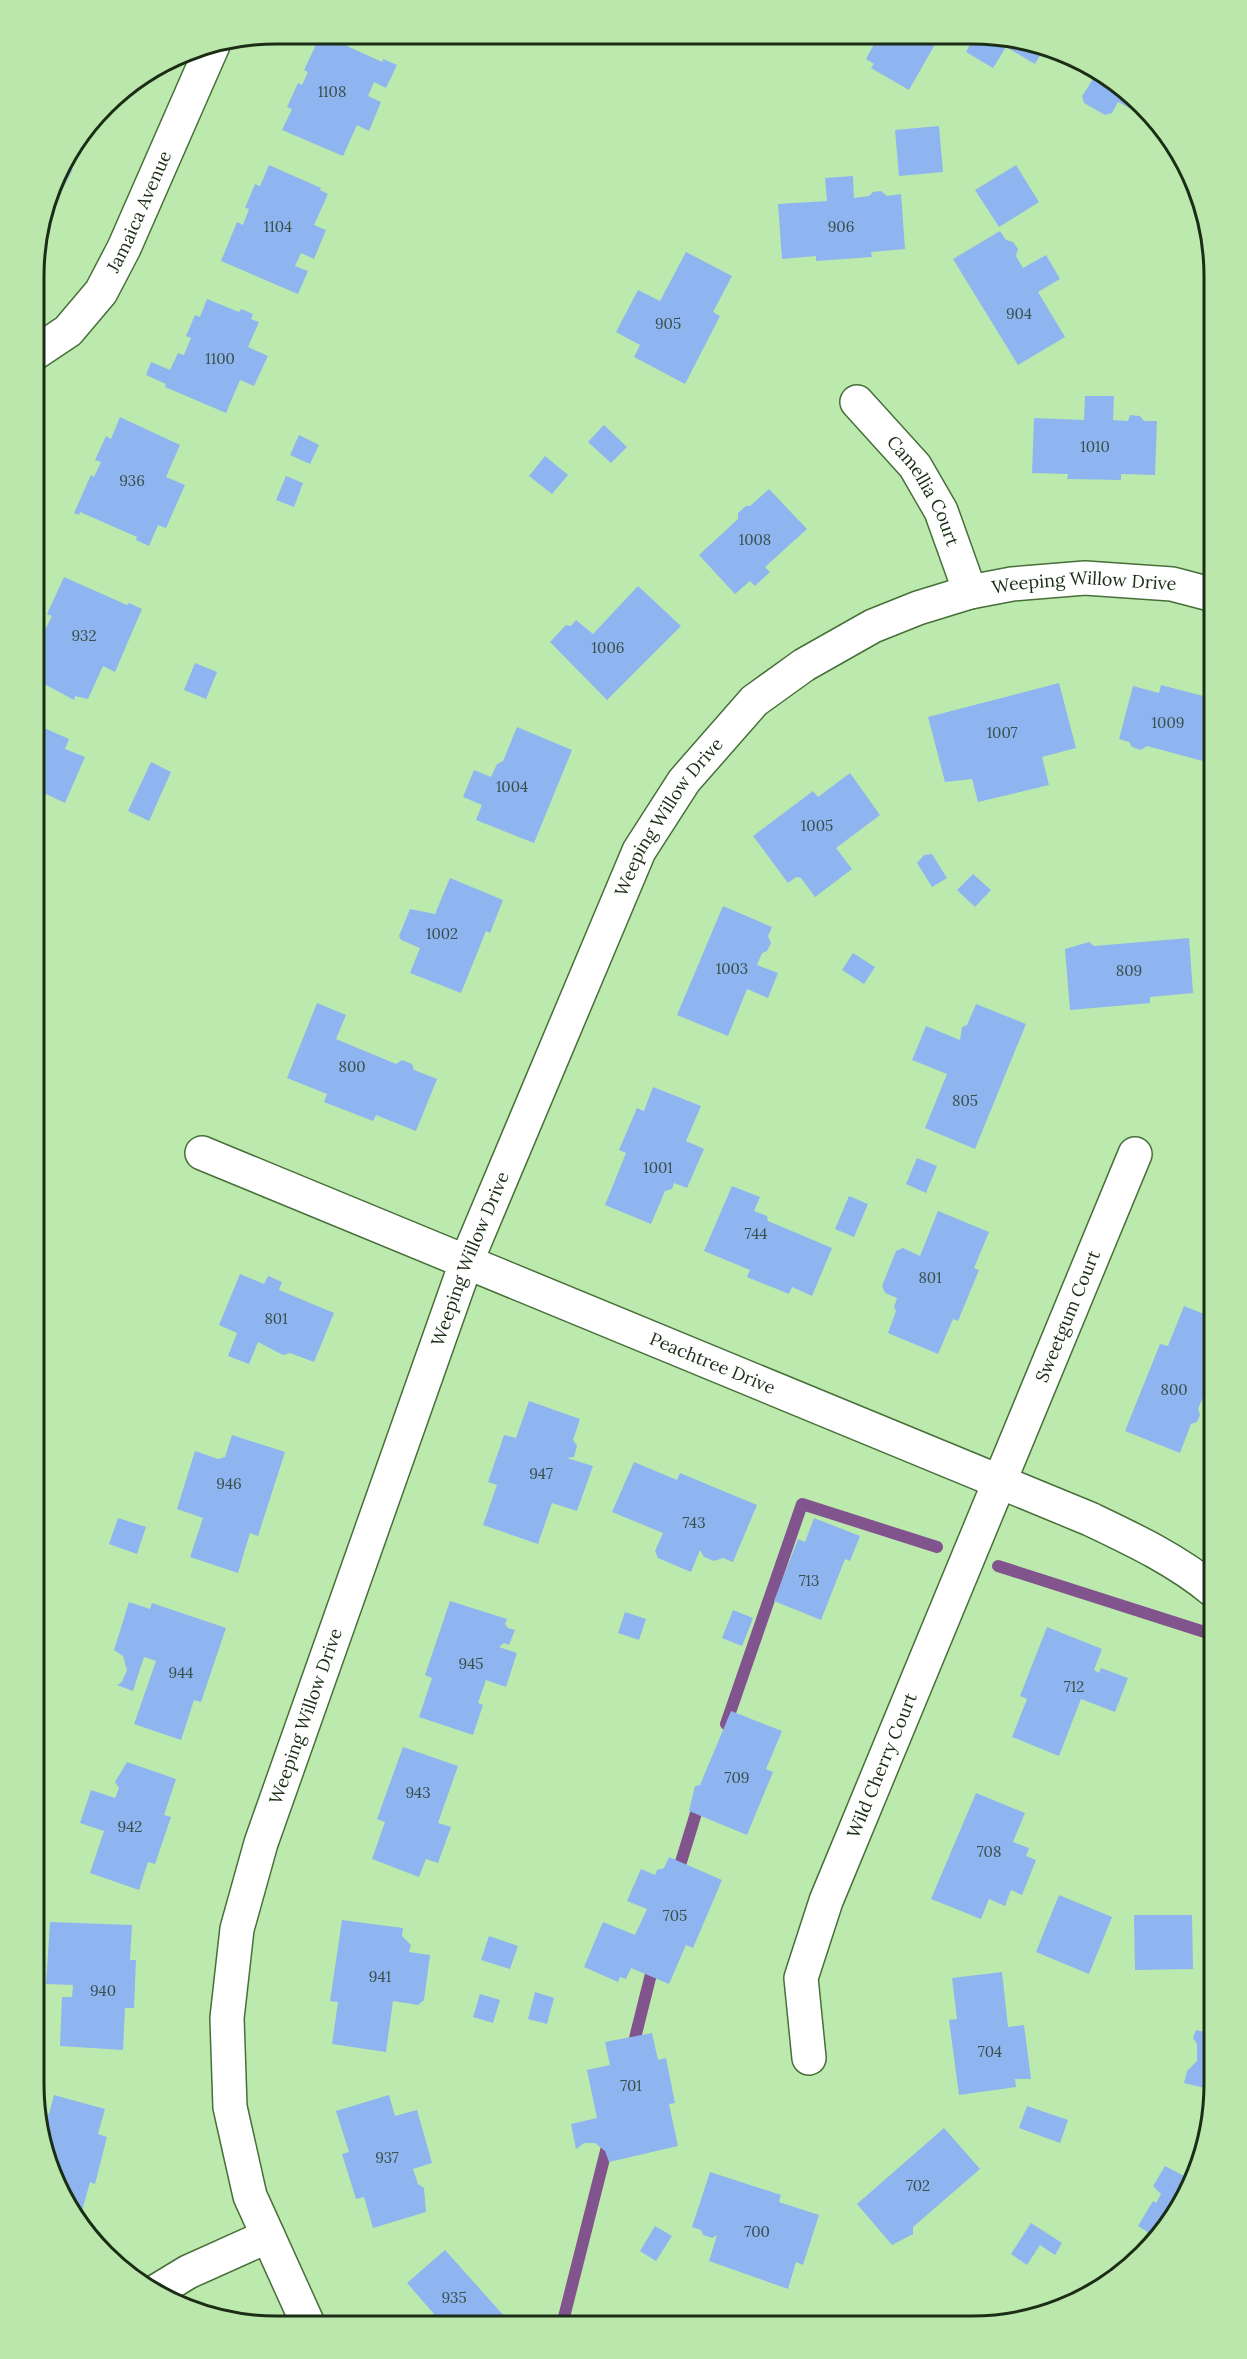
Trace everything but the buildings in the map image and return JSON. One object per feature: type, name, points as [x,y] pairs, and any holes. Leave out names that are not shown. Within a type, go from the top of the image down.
[{"type":"street","name":"Jamaica Avenue","points":[[44,347],[68,331],[101,292],[124,248],[210,53]]},
{"type":"street","name":"Camellia Court","points":[[856,402],[915,466],[941,512],[970,592]]},
{"type":"street","name":"Weeping Willow Drive","points":[[304,2316],[250,2196],[230,2107],[227,2018],[237,1929],[261,1843],[467,1260],[639,851],[684,781],[754,701],[804,665],[873,626],[970,592],[1012,584],[1085,578],[1163,583],[1204,593]]},
{"type":"street","name":"Peachtree Drive","points":[[202,1153],[999,1480],[1137,1542],[1204,1582]]},
{"type":"street","name":"Sweetgum Court","points":[[999,1480],[1135,1154]]},
{"type":"street","name":"Wild Cherry Court","points":[[809,2058],[801,1978],[812,1940],[999,1480]]},
{"type":"street","points":[[164,2287],[188,2272],[268,2236]]},
{"type":"waterway","points":[[726,1724],[802,1504],[937,1547]]},
{"type":"waterway","points":[[998,1566],[1204,1632]]},
{"type":"waterway","points":[[677,1875],[700,1800]]},
{"type":"waterway","points":[[632,2050],[654,1962]]},
{"type":"waterway","points":[[564,2316],[609,2139]]}]
